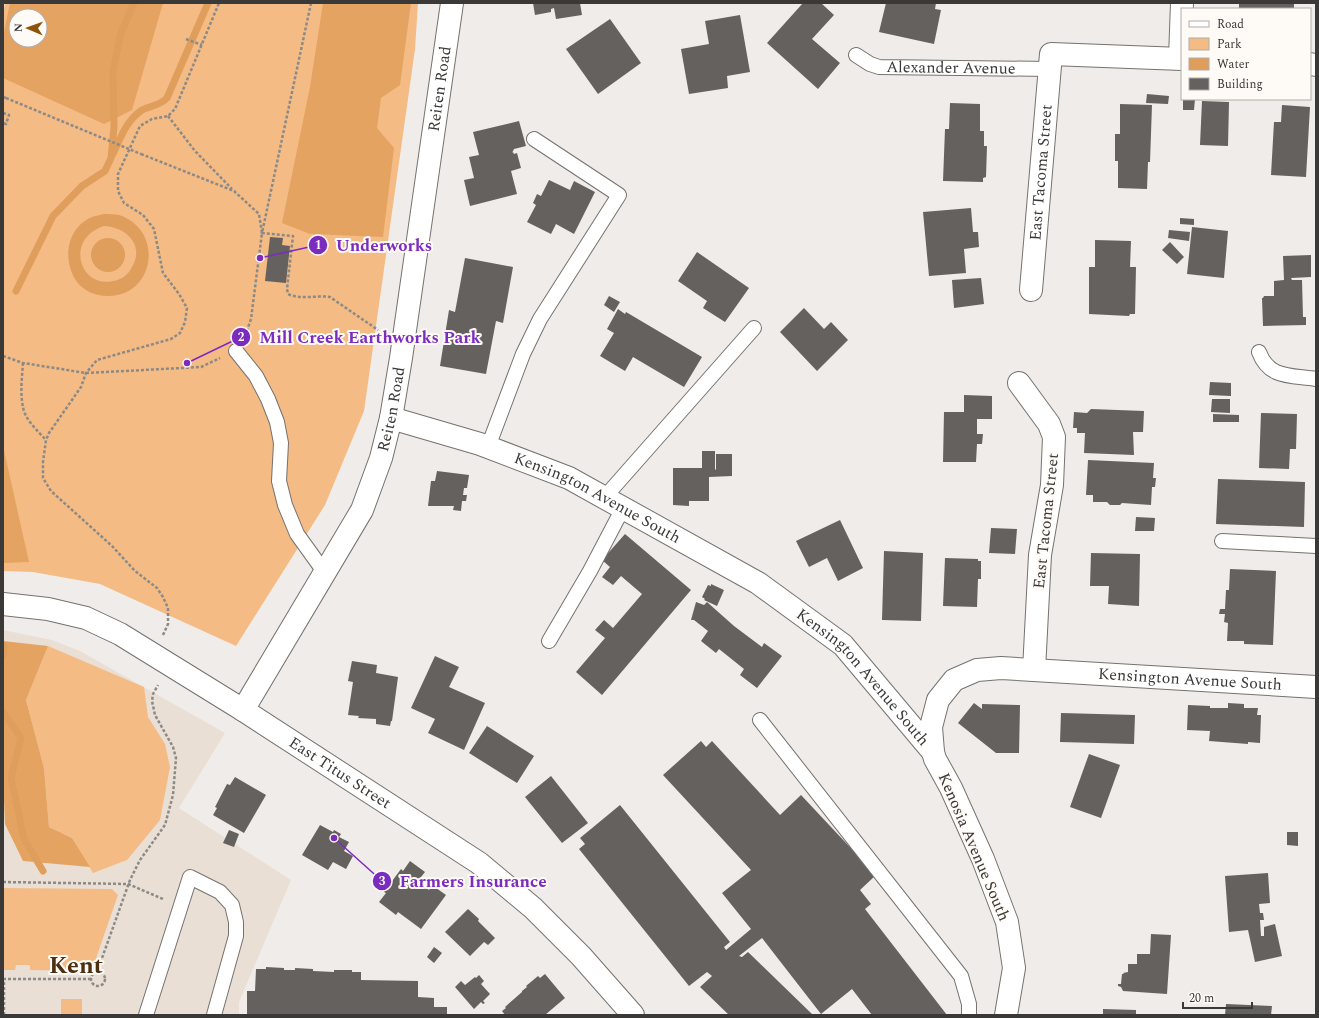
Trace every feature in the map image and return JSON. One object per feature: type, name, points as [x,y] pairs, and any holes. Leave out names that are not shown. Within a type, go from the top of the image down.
[{"type":"street","name":"Reiten Road","points":[[243,710],[362,510],[381,458],[391,418],[401,358],[452,3]]},
{"type":"street","name":"Alexander Avenue","points":[[1051,62],[1181,58]]},
{"type":"street","name":"East Tacoma Street","points":[[1031,290],[1051,62]]},
{"type":"street","name":"East Tacoma Street","points":[[1019,383],[1049,424],[1054,437],[1052,485],[1040,554],[1034,670]]},
{"type":"street","name":"Kensington Avenue South","points":[[391,418],[488,447],[569,478],[758,583],[843,645],[933,752]]},
{"type":"street","name":"East Titus Street","points":[[3,604],[48,610],[86,618],[120,634],[243,710],[479,862],[533,908],[582,956],[633,1015]]},
{"type":"street","name":"Kensington Avenue South","points":[[933,752],[931,726],[938,700],[954,680],[977,670],[1001,668],[1316,687]]},
{"type":"street","name":"Kenosia Avenue South","points":[[933,752],[983,859],[1007,922],[1014,968],[1006,1015]]},
{"type":"lane","name":"Alexander Avenue","points":[[856,55],[870,64],[879,67],[1051,62]]},
{"type":"lane","points":[[488,447],[523,354],[540,319],[619,195],[534,139]]},
{"type":"lane","points":[[604,498],[754,328]]},
{"type":"lane","points":[[236,351],[256,376],[268,399],[281,443],[280,481],[285,505],[297,534],[325,573]]},
{"type":"lane","points":[[1259,352],[1262,361],[1272,371],[1278,374],[1316,379]]},
{"type":"lane","points":[[549,641],[590,571],[623,508]]},
{"type":"lane","points":[[1222,541],[1316,546]]},
{"type":"lane","points":[[760,720],[962,976],[969,1004],[968,1015]]},
{"type":"lane","points":[[146,1015],[190,877],[220,892],[232,905],[236,922],[236,936],[214,1015]]},
{"type":"path","points":[[98,972],[128,884],[140,860],[165,825],[173,795],[176,758],[173,747],[155,715],[152,701],[168,624],[168,608],[164,597],[157,588],[135,571],[112,546],[51,491],[43,478],[43,462],[46,440],[49,433],[81,387],[86,373],[97,360],[171,339],[180,333],[185,322],[187,308],[179,294],[163,273],[154,229],[143,215],[124,203],[118,191],[118,174],[140,126],[152,119],[168,116],[175,109],[219,3]]},
{"type":"path","points":[[3,356],[23,363],[86,373],[201,368],[236,351],[245,336],[251,319],[262,233],[311,3]]},
{"type":"path","points":[[186,39],[202,45]]},
{"type":"path","points":[[5,98],[234,191]]},
{"type":"path","points":[[3,113],[9,115],[6,124],[3,123]]},
{"type":"path","points":[[168,116],[195,151],[259,214],[262,233]]},
{"type":"path","points":[[262,233],[293,236],[287,289],[288,294],[293,296],[322,296],[330,298],[378,330]]},
{"type":"path","points":[[23,363],[23,408],[30,421],[46,440]]},
{"type":"path","points":[[3,882],[128,884],[180,906]]},
{"type":"path","points":[[100,972],[104,976],[104,982],[98,986],[95,986],[91,982],[91,979],[92,974],[100,972]]},
{"type":"path","points":[[4,1015],[4,979],[91,979]]},
{"type":"shaded area","points":[[10,3],[163,3],[132,110],[104,124],[3,78],[3,37],[8,13],[8,48],[48,48],[48,8],[9,8]]},
{"type":"shaded area","points":[[323,3],[411,3],[400,85],[381,98],[377,128],[394,148],[383,237],[310,234],[282,223],[310,87]]},
{"type":"shaded area","points":[[3,446],[29,562],[3,563]]},
{"type":"shaded area","points":[[3,630],[52,640],[80,651],[225,733],[179,808],[291,880],[239,1002],[239,1015],[3,1015]]},
{"type":"shaded area","points":[[3,641],[48,646],[26,700],[44,768],[49,827],[72,838],[90,867],[23,861],[5,824],[3,775]]},
{"type":"green space","points":[[5,3],[418,3],[415,49],[364,411],[325,505],[236,646],[100,584],[33,572],[3,571],[3,14]]},
{"type":"green space","points":[[48,646],[144,687],[148,717],[165,744],[170,767],[160,820],[127,860],[93,873],[72,838],[49,827],[44,768],[26,700]]},
{"type":"green space","points":[[3,888],[112,889],[118,895],[94,964],[88,971],[30,970],[30,965],[16,965],[15,970],[3,970]]},
{"type":"green space","points":[[61,999],[82,999],[82,1015],[61,1015]]},
{"type":"water","points":[[104,214],[119,215],[134,223],[143,234],[148,247],[148,262],[144,275],[136,286],[123,293],[107,296],[90,292],[77,282],[69,265],[68,255],[72,237],[83,222],[92,217]],"holes":[[[104,226],[112,227],[126,234],[131,239],[135,245],[135,259],[130,270],[124,277],[119,280],[101,281],[92,278],[85,271],[81,261],[81,251],[84,241],[92,232]]]},
{"type":"water","points":[[105,238],[111,238],[115,239],[122,245],[125,255],[124,262],[118,269],[111,272],[105,272],[101,271],[94,265],[91,258],[91,252],[92,248],[98,241]]},
{"type":"building","points":[[533,3],[580,3],[582,15],[556,19],[554,8],[551,9],[551,12],[535,15]]},
{"type":"building","points":[[803,3],[821,3],[834,15],[812,39],[840,63],[818,89],[767,43]]},
{"type":"building","points":[[886,3],[936,3],[935,9],[941,10],[934,44],[879,32]]},
{"type":"building","points":[[1239,3],[1294,3],[1294,8],[1239,8]]},
{"type":"building","points":[[740,15],[750,72],[727,76],[728,88],[689,94],[681,49],[709,44],[705,21]]},
{"type":"building","points":[[610,19],[641,63],[598,94],[566,49]]},
{"type":"building","points":[[1147,94],[1169,96],[1168,104],[1146,103]]},
{"type":"building","points":[[1183,100],[1195,100],[1194,110],[1183,110]]},
{"type":"building","points":[[1202,101],[1229,102],[1228,146],[1200,145]]},
{"type":"building","points":[[950,103],[980,104],[980,131],[984,131],[984,146],[987,146],[986,177],[983,178],[983,182],[943,181],[945,129],[949,129]]},
{"type":"building","points":[[1120,104],[1152,105],[1150,162],[1148,162],[1147,189],[1118,188],[1118,161],[1115,161],[1115,134],[1120,134]]},
{"type":"building","points":[[1282,105],[1310,107],[1306,177],[1271,175],[1274,122],[1281,122]]},
{"type":"building","points":[[519,121],[526,146],[514,149],[512,153],[517,153],[521,168],[511,171],[517,194],[470,206],[464,180],[474,178],[469,157],[479,155],[473,132]]},
{"type":"building","points":[[549,180],[570,190],[574,181],[595,192],[574,234],[556,224],[551,234],[527,222],[536,205],[533,203],[537,194],[541,196]]},
{"type":"building","points":[[971,208],[973,232],[978,232],[979,247],[964,249],[966,273],[929,276],[923,212]]},
{"type":"building","points":[[1180,218],[1194,219],[1194,225],[1180,224]]},
{"type":"building","points":[[1192,227],[1228,231],[1224,278],[1187,274]]},
{"type":"building","points":[[1169,230],[1190,232],[1189,241],[1168,238]]},
{"type":"building","points":[[270,237],[283,238],[282,245],[290,246],[286,283],[265,281]]},
{"type":"building","points":[[1095,240],[1131,241],[1130,267],[1136,267],[1135,314],[1130,314],[1129,316],[1089,314],[1089,267],[1095,267]]},
{"type":"building","points":[[1170,242],[1184,257],[1177,264],[1162,250]]},
{"type":"building","points":[[697,252],[749,288],[725,322],[703,308],[707,301],[678,281]]},
{"type":"building","points":[[1311,255],[1311,277],[1291,278],[1292,280],[1302,280],[1303,317],[1306,317],[1306,325],[1263,326],[1262,298],[1264,296],[1274,296],[1274,281],[1284,280],[1283,256]]},
{"type":"building","points":[[465,258],[513,267],[503,323],[496,321],[486,374],[440,366],[449,310],[455,312]]},
{"type":"building","points":[[981,278],[984,304],[954,308],[952,280]]},
{"type":"building","points":[[609,296],[620,302],[614,312],[604,305]]},
{"type":"building","points":[[804,308],[824,329],[831,322],[848,340],[817,371],[780,332]]},
{"type":"building","points":[[618,309],[625,314],[626,312],[702,357],[684,387],[633,357],[625,371],[600,356],[614,333],[607,329]]},
{"type":"building","points":[[1210,382],[1231,383],[1231,396],[1209,395]]},
{"type":"building","points":[[964,395],[992,396],[992,419],[977,419],[977,434],[983,434],[982,444],[977,444],[976,462],[943,462],[944,412],[964,412]]},
{"type":"building","points":[[1212,399],[1230,399],[1230,413],[1211,412]]},
{"type":"building","points":[[1091,409],[1144,411],[1143,432],[1133,432],[1134,455],[1084,453],[1085,433],[1077,433],[1077,428],[1073,428],[1074,412],[1087,413]]},
{"type":"building","points":[[1261,413],[1297,414],[1296,449],[1290,449],[1289,469],[1259,468]]},
{"type":"building","points":[[1213,414],[1239,415],[1239,422],[1213,422]]},
{"type":"building","points":[[702,451],[715,451],[715,470],[716,454],[732,454],[732,476],[709,477],[709,501],[689,501],[689,506],[673,505],[673,468],[702,468]]},
{"type":"building","points":[[1088,460],[1154,463],[1153,478],[1156,478],[1155,487],[1152,487],[1151,505],[1122,503],[1120,505],[1110,505],[1107,502],[1093,502],[1093,495],[1086,495]]},
{"type":"building","points":[[437,471],[469,475],[467,488],[464,488],[463,495],[467,495],[466,501],[462,501],[461,511],[453,510],[454,506],[428,506],[431,481],[435,481]]},
{"type":"building","points":[[1218,479],[1305,482],[1304,527],[1216,524]]},
{"type":"building","points":[[1136,517],[1155,518],[1154,531],[1135,531]]},
{"type":"building","points":[[840,520],[863,568],[838,581],[827,558],[809,567],[796,541]]},
{"type":"building","points":[[991,528],[1017,529],[1015,554],[989,553]]},
{"type":"building","points":[[625,534],[691,590],[602,695],[576,672],[605,638],[595,630],[604,620],[613,628],[642,594],[621,576],[613,585],[602,577],[610,567],[602,560]]},
{"type":"building","points":[[884,551],[923,553],[921,621],[882,620]]},
{"type":"building","points":[[1091,553],[1140,554],[1139,606],[1108,604],[1109,586],[1090,586]]},
{"type":"building","points":[[945,558],[978,559],[978,561],[981,561],[981,579],[978,579],[977,607],[943,606]]},
{"type":"building","points":[[1230,569],[1276,571],[1273,645],[1244,644],[1244,641],[1227,641],[1228,623],[1224,622],[1225,614],[1219,614],[1220,609],[1225,609],[1226,590],[1229,590]]},
{"type":"building","points":[[711,584],[724,590],[717,606],[704,600],[705,599],[702,597],[708,585],[711,586]]},
{"type":"building","points":[[696,602],[704,605],[707,602],[734,626],[762,647],[764,643],[782,656],[757,688],[740,675],[744,669],[719,649],[716,653],[701,641],[708,631],[694,620],[691,620]]},
{"type":"building","points":[[435,656],[459,667],[449,687],[485,703],[464,750],[428,733],[435,719],[411,708]]},
{"type":"building","points":[[352,661],[377,665],[376,673],[398,677],[390,726],[376,724],[376,719],[358,718],[359,716],[348,715],[353,682],[348,681]]},
{"type":"building","points":[[974,703],[982,709],[982,704],[1020,705],[1019,753],[996,753],[958,723]]},
{"type":"building","points":[[1228,703],[1244,704],[1244,708],[1258,708],[1257,715],[1261,715],[1260,743],[1248,742],[1248,744],[1209,741],[1210,731],[1187,730],[1188,705],[1210,706],[1210,708],[1228,708]]},
{"type":"building","points":[[1061,713],[1135,715],[1134,744],[1060,742]]},
{"type":"building","points":[[487,726],[534,756],[517,783],[469,753]]},
{"type":"building","points":[[701,741],[706,747],[712,741],[780,815],[801,795],[876,875],[860,890],[871,904],[865,909],[947,1015],[872,1015],[852,989],[821,1014],[762,938],[739,956],[742,957],[748,952],[813,1015],[729,1015],[700,987],[712,976],[707,972],[689,986],[579,849],[585,844],[580,838],[620,805],[730,942],[724,947],[726,950],[751,929],[722,893],[751,870],[663,775]]},
{"type":"building","points":[[1089,754],[1120,765],[1101,818],[1070,807]]},
{"type":"building","points":[[551,776],[588,823],[562,843],[525,797]]},
{"type":"building","points":[[235,777],[266,795],[244,833],[213,815],[217,808],[215,807],[227,784],[230,785]]},
{"type":"building","points":[[320,825],[333,832],[334,830],[341,834],[339,837],[349,842],[344,851],[353,856],[346,869],[333,862],[328,870],[302,855]]},
{"type":"building","points":[[229,830],[239,834],[234,847],[223,843]]},
{"type":"building","points":[[1287,832],[1298,832],[1298,846],[1287,845]]},
{"type":"building","points":[[410,861],[425,872],[417,882],[429,890],[432,885],[446,895],[421,929],[398,912],[396,915],[379,902],[386,893],[384,892],[401,869],[403,871]]},
{"type":"building","points":[[1268,873],[1270,903],[1259,904],[1260,913],[1263,913],[1264,920],[1260,920],[1261,936],[1264,936],[1264,927],[1275,924],[1282,956],[1255,962],[1248,930],[1229,932],[1225,876]]},
{"type":"building","points":[[468,909],[479,919],[478,921],[495,938],[488,945],[484,942],[470,956],[445,932]]},
{"type":"building","points":[[1151,934],[1171,935],[1167,994],[1123,991],[1121,987],[1118,986],[1118,984],[1121,984],[1122,974],[1128,972],[1128,964],[1137,964],[1137,954],[1150,954]]},
{"type":"building","points":[[434,947],[442,953],[434,963],[427,957]]},
{"type":"building","points":[[266,967],[284,968],[284,970],[295,970],[295,968],[334,972],[334,970],[352,970],[352,972],[361,972],[361,980],[418,981],[418,997],[434,998],[434,1007],[447,1007],[447,1015],[247,1015],[247,991],[255,991],[256,969],[266,969]]},
{"type":"building","points":[[545,974],[565,998],[545,1015],[505,1015],[502,1011],[506,1008],[505,1007],[538,976],[540,978]]},
{"type":"building","points":[[479,975],[484,981],[481,984],[490,994],[483,1001],[485,1003],[483,1004],[481,1002],[474,1009],[455,987],[461,981],[465,985]]},
{"type":"building","points":[[1226,1004],[1272,1006],[1271,1015],[1225,1015]]},
{"type":"building","points":[[1103,1009],[1136,1010],[1136,1015],[1103,1015]]},
{"type":"waterway","points":[[16,291],[53,216],[82,186],[105,171],[111,158],[114,127],[113,71],[121,33],[134,3]]},
{"type":"waterway","points":[[113,154],[124,130],[136,114],[145,108],[161,103],[167,98],[208,3]]},
{"type":"waterway","points":[[3,655],[4,646]]},
{"type":"waterway","points":[[3,712],[21,738],[11,778],[24,839],[43,871]]},
{"type":"place","name":"Underworks","points":[[260,258]]},
{"type":"place","name":"Mill Creek Earthworks Park","points":[[187,363]]},
{"type":"place","name":"Farmers Insurance","points":[[334,838]]},
{"type":"district","name":"Kent","points":[[76,966]]}]
